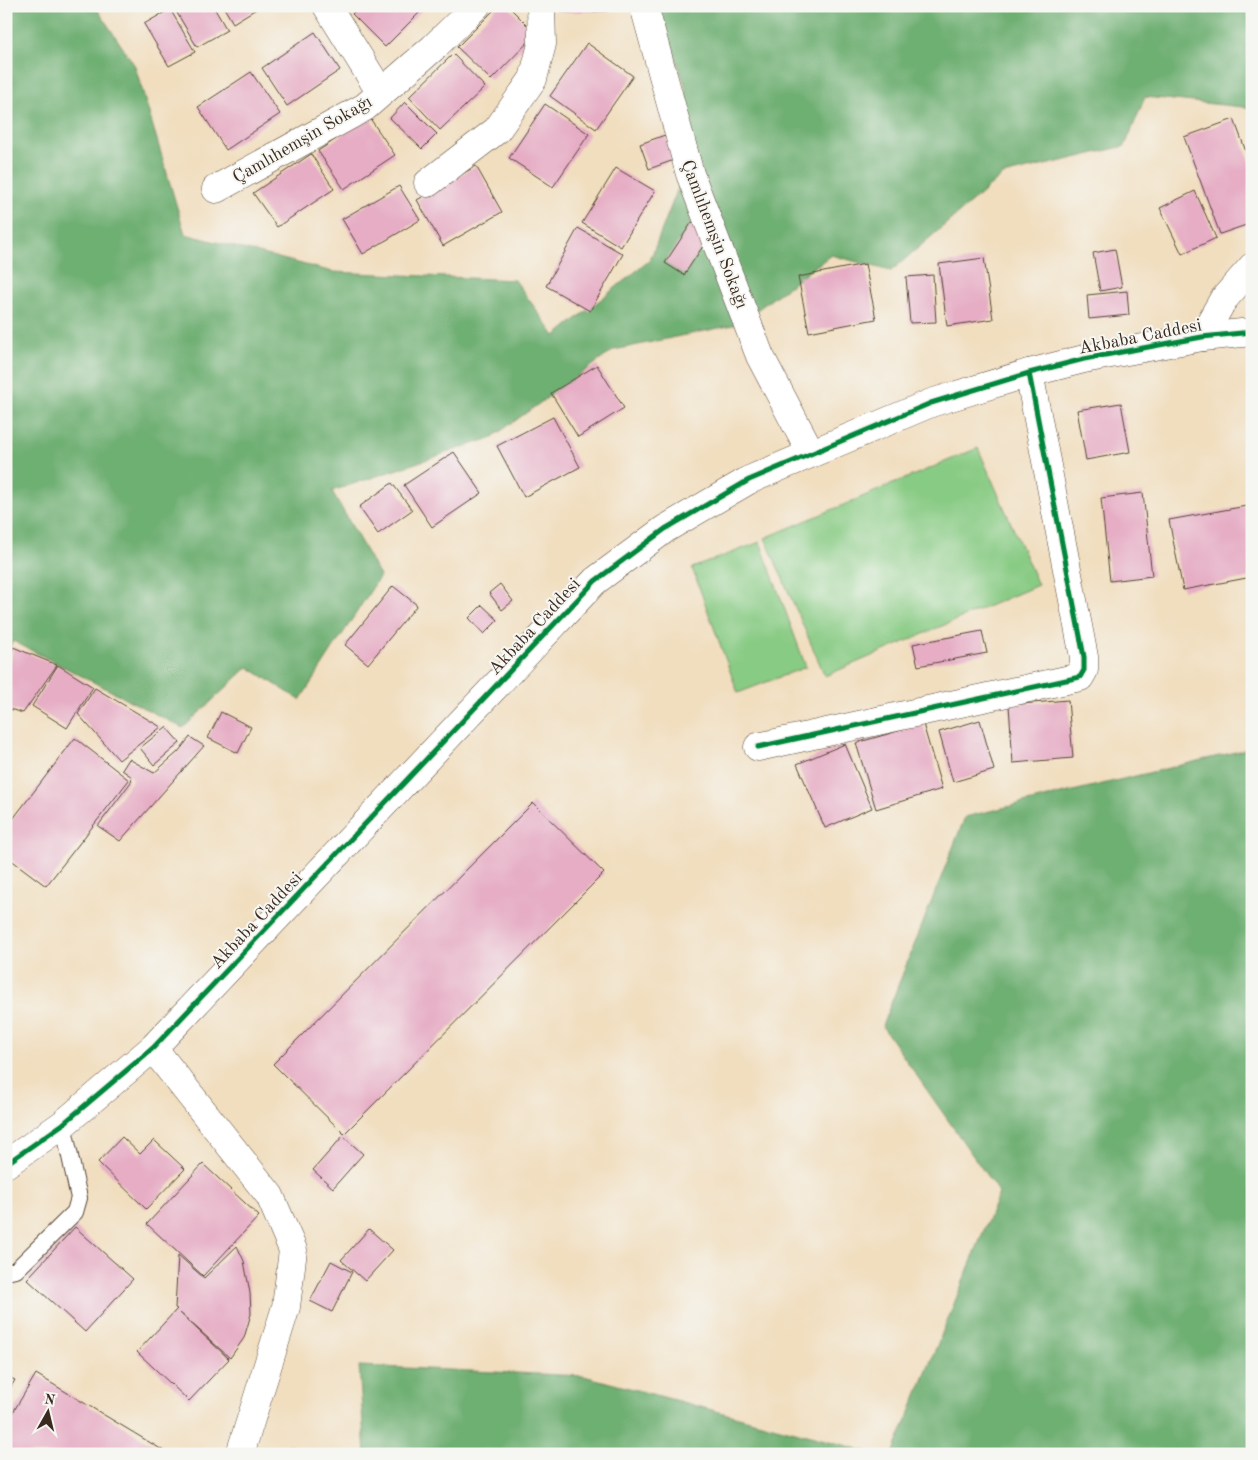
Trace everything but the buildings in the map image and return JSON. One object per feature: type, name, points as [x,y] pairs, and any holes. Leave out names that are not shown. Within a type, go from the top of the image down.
[{"type":"street","name":"Çamlıhemşin Sokağı","points":[[216,189],[365,107],[433,48],[476,6]]},
{"type":"street","points":[[428,183],[496,130],[533,79],[542,44],[540,6]]},
{"type":"street","name":"Çamlıhemşin Sokağı","points":[[644,6],[690,174],[760,356],[811,453]]},
{"type":"street","points":[[329,7],[381,93]]},
{"type":"street","points":[[1202,337],[1223,300],[1252,267]]},
{"type":"street","name":"Akbaba Caddesi","points":[[6,1164],[63,1124],[153,1048],[595,581],[665,529],[749,480],[931,403],[1029,373],[1084,359],[1202,337],[1252,332]]},
{"type":"street","points":[[758,747],[1080,677],[1084,670],[1084,656],[1029,373]]},
{"type":"street","points":[[153,1048],[270,1196],[293,1250],[286,1307],[240,1454]]},
{"type":"lane","points":[[6,1272],[16,1270],[75,1212],[79,1198],[63,1124]]},
{"type":"green space","points":[[6,6],[95,6],[135,66],[185,234],[333,272],[515,280],[555,336],[650,260],[691,155],[685,85],[657,6],[1252,6],[1252,108],[1145,97],[1125,146],[1003,175],[891,271],[831,255],[738,324],[614,350],[491,438],[332,491],[380,576],[300,700],[248,667],[183,728],[13,641],[6,653]]},
{"type":"green space","points":[[978,448],[1038,585],[825,676],[765,538]]},
{"type":"green space","points":[[760,542],[806,667],[738,693],[692,568]]},
{"type":"green space","points":[[1252,748],[1252,1454],[893,1454],[999,1193],[882,1026],[965,817]]},
{"type":"green space","points":[[359,1366],[584,1376],[878,1454],[365,1454]]},
{"type":"cycle path","points":[[6,1164],[63,1124],[153,1048],[595,581],[665,529],[749,480],[931,403],[1029,373],[1084,359],[1202,337],[1252,332]]},
{"type":"cycle path","points":[[758,747],[1080,677],[1084,670],[1084,657],[1029,373]]}]
